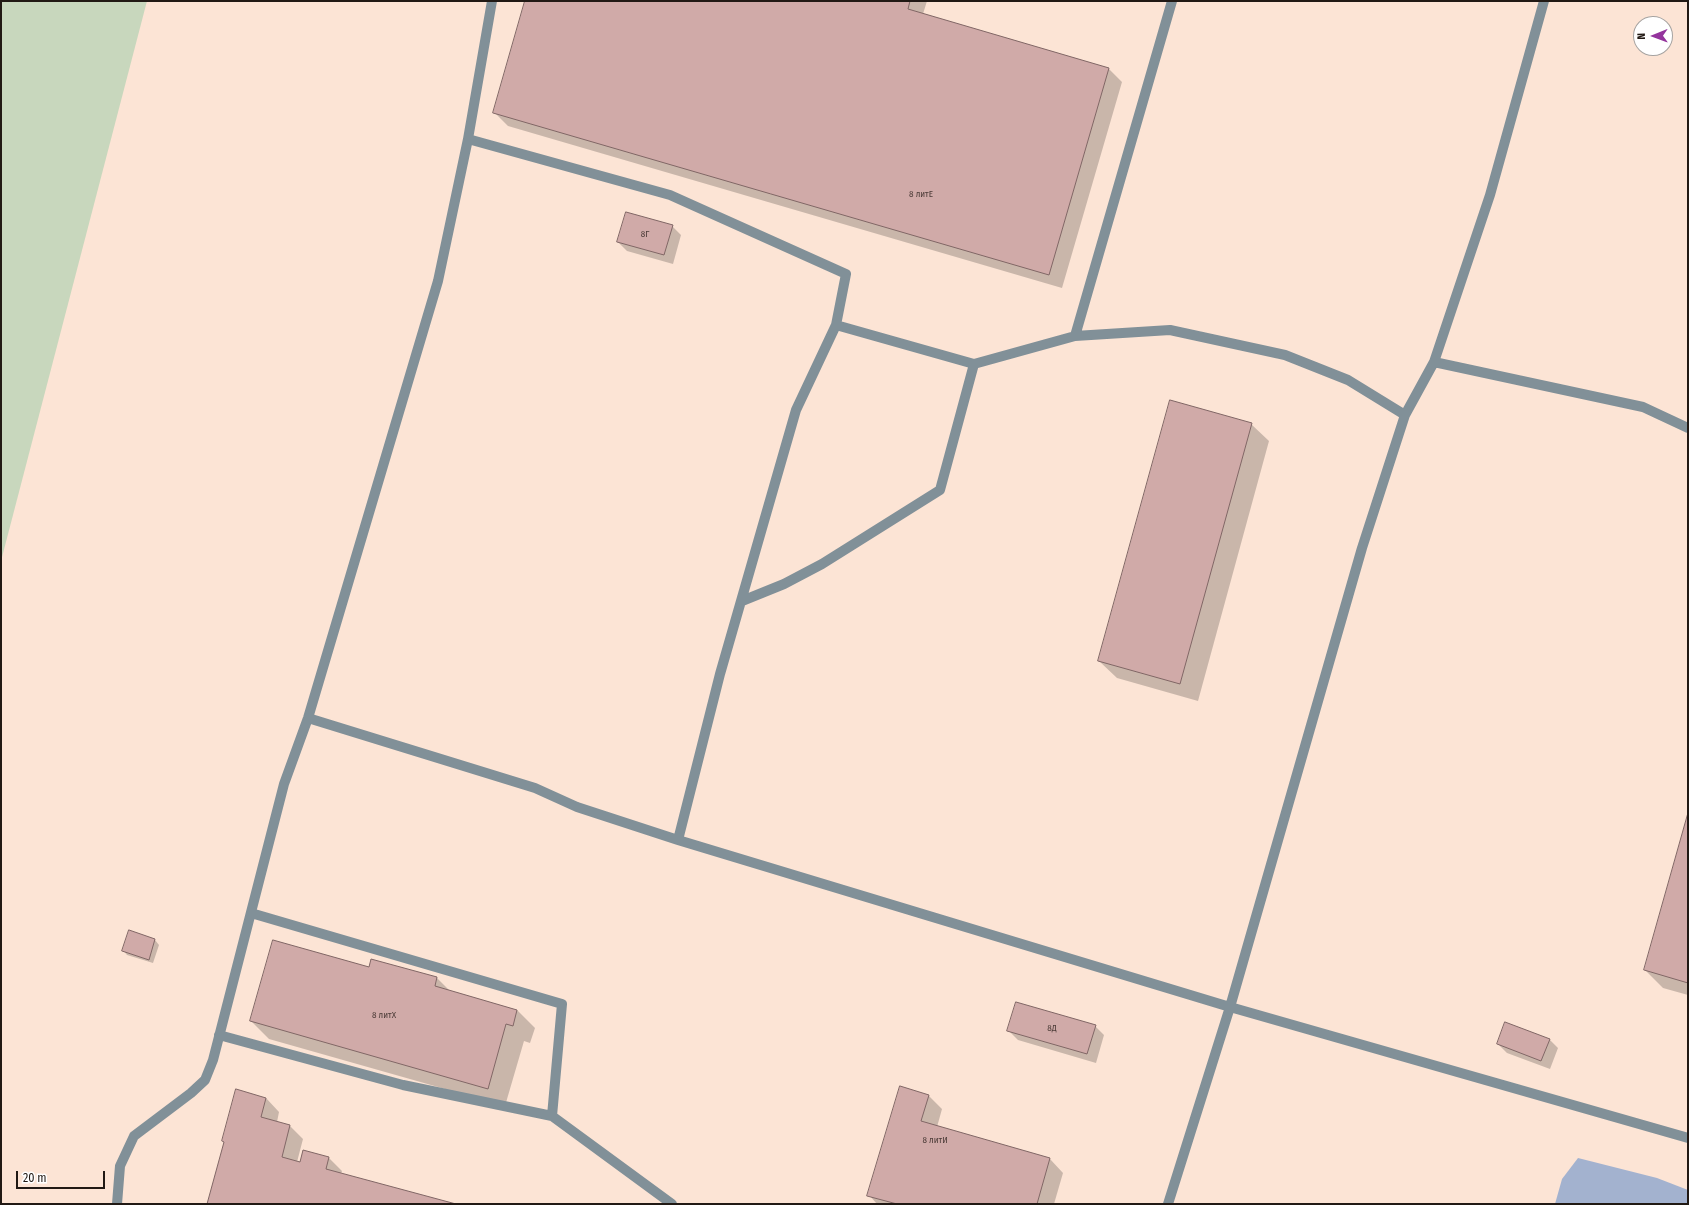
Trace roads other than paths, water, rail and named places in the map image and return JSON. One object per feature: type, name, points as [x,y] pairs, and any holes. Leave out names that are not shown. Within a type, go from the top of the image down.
[{"type":"lane","points":[[117,1204],[120,1166],[134,1136],[191,1093],[205,1080],[213,1060],[284,784],[308,718],[438,281],[468,139],[492,1]]},
{"type":"lane","points":[[1075,336],[1172,1]]},
{"type":"lane","points":[[1168,1204],[1230,1007],[1362,548],[1405,415],[1434,362],[1490,195],[1544,1]]},
{"type":"lane","points":[[468,139],[670,195],[846,274],[836,325],[796,410],[720,674],[678,840]]},
{"type":"lane","points":[[836,325],[974,364],[1075,336],[1170,330],[1285,355],[1348,380],[1405,415]]},
{"type":"lane","points":[[1434,362],[1643,408],[1688,428]]},
{"type":"lane","points":[[742,601],[784,584],[822,564],[940,490],[974,364]]},
{"type":"lane","points":[[308,718],[535,788],[577,807],[678,840],[1230,1007],[1688,1138]]},
{"type":"lane","points":[[251,913],[562,1004],[552,1116]]},
{"type":"lane","points":[[219,1035],[403,1085],[552,1116],[672,1204]]},
{"type":"water","points":[[1578,1158],[1657,1178],[1688,1190],[1688,1204],[1555,1204],[1562,1179]]}]
